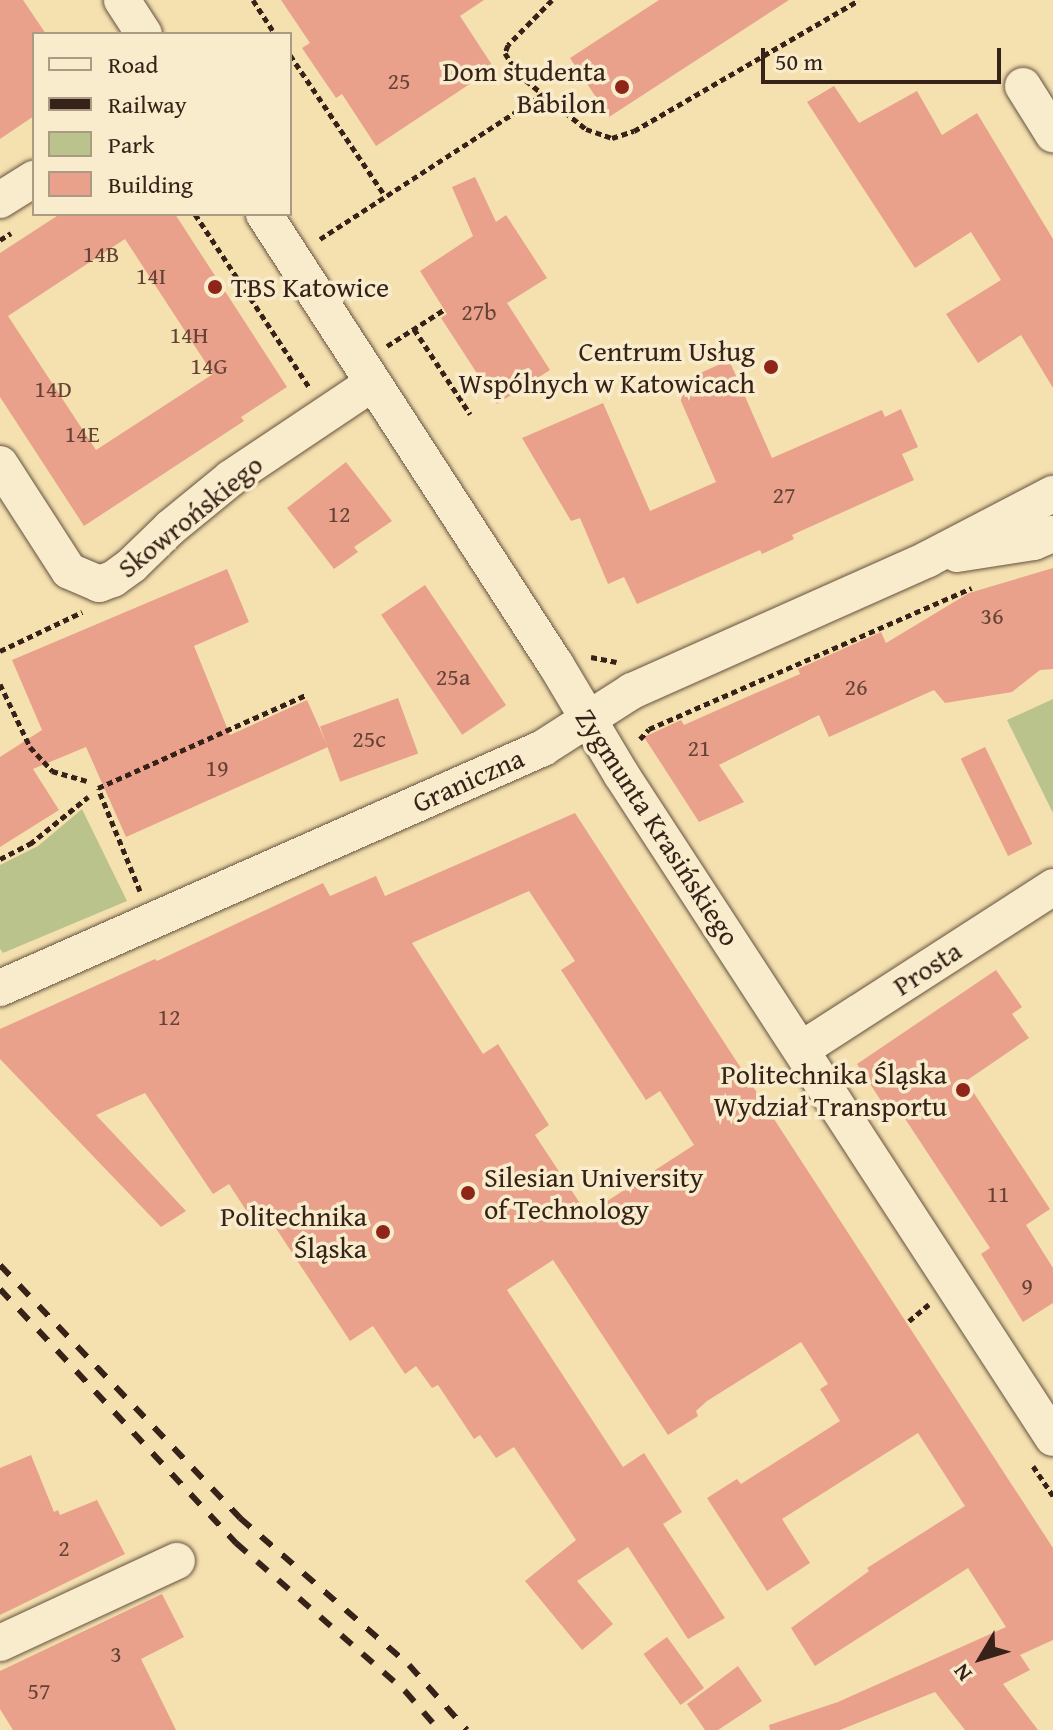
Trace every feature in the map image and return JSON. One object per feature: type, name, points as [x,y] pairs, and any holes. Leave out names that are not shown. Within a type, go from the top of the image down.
[{"type":"street","points":[[122,0],[143,32]]},
{"type":"street","points":[[1023,86],[1053,134]]},
{"type":"street","points":[[0,200],[32,180]]},
{"type":"street","name":"Zygmunta Krasińskiego","points":[[265,216],[375,368],[621,774],[1051,1431]]},
{"type":"street","name":"Skowrońskiego","points":[[0,464],[69,571],[99,584],[113,579],[132,565],[170,528],[231,478],[375,368]]},
{"type":"street","name":"Graniczna","points":[[0,988],[543,748],[632,691],[928,559],[1053,494]]},
{"type":"street","name":"Graniczna","points":[[928,559],[1034,542],[1053,534]]},
{"type":"street","name":"Prosta","points":[[802,1049],[1053,887]]},
{"type":"street","points":[[0,1643],[177,1561]]},
{"type":"path","points":[[253,0],[274,32]]},
{"type":"path","points":[[552,0],[508,45],[505,53],[518,74],[586,129],[612,138],[634,131],[859,0]]},
{"type":"path","points":[[292,58],[385,196]]},
{"type":"path","points":[[315,249],[323,235],[543,94]]},
{"type":"path","points":[[196,216],[316,398]]},
{"type":"path","points":[[375,368],[414,329],[445,309]]},
{"type":"path","points":[[414,329],[470,414]]},
{"type":"path","points":[[621,774],[648,756],[638,741],[649,729],[983,584]]},
{"type":"path","points":[[0,651],[91,609]]},
{"type":"path","points":[[0,684],[37,755],[52,771],[87,781]]},
{"type":"path","points":[[144,900],[98,788],[306,695]]},
{"type":"path","points":[[0,859],[30,844],[88,797]]},
{"type":"path","points":[[909,1321],[929,1304]]},
{"type":"green space","points":[[1053,699],[1053,813],[1007,720]]},
{"type":"green space","points":[[82,809],[127,901],[3,953],[0,949],[0,865],[38,846]]},
{"type":"building","points":[[0,0],[23,0],[45,32],[32,32],[32,117],[0,139]]},
{"type":"building","points":[[281,0],[484,0],[460,16],[494,68],[376,146],[342,94],[336,98],[302,48],[310,43]]},
{"type":"building","name":"Dom studenta Babilon","points":[[659,0],[789,0],[609,117],[570,58]]},
{"type":"building","points":[[834,86],[859,123],[917,91],[942,135],[977,113],[1053,239],[1053,388],[1021,335],[978,363],[946,314],[1001,280],[971,232],[915,268],[807,102]]},
{"type":"building","points":[[475,177],[496,222],[506,215],[547,278],[507,303],[550,370],[497,404],[441,318],[447,314],[420,271],[473,236],[452,187]]},
{"type":"building","points":[[57,216],[176,216],[287,387],[241,417],[244,421],[84,526],[0,397],[0,253]],"holes":[[[125,239],[213,374],[96,450],[8,316]]]},
{"type":"building","points":[[729,360],[772,458],[882,410],[885,417],[901,409],[918,447],[902,454],[914,480],[792,535],[794,539],[762,554],[760,550],[637,604],[624,577],[608,584],[580,518],[571,521],[522,438],[603,403],[650,511],[716,482],[674,385]]},
{"type":"building","points":[[346,462],[392,521],[354,547],[358,552],[334,569],[287,508]]},
{"type":"building","points":[[1053,568],[1053,669],[1040,670],[1012,692],[945,703],[934,690],[829,737],[819,715],[719,765],[744,802],[699,822],[644,737],[681,720],[684,725],[800,674],[798,669],[881,632],[886,643],[969,593]]},
{"type":"building","points":[[227,569],[249,622],[194,646],[230,735],[307,700],[328,747],[126,837],[86,747],[33,769],[59,810],[0,847],[0,757],[42,730],[12,660]]},
{"type":"building","points":[[425,585],[506,705],[462,735],[381,615]]},
{"type":"building","points":[[398,698],[418,753],[340,782],[320,726]]},
{"type":"building","points":[[985,747],[1032,844],[1008,856],[961,759]]},
{"type":"building","name":"Politechnika Śląska","points":[[575,813],[1053,1548],[1053,1640],[1020,1655],[1030,1670],[1003,1684],[1038,1730],[965,1730],[935,1692],[840,1730],[770,1730],[769,1725],[838,1702],[1006,1627],[968,1568],[815,1666],[791,1628],[869,1571],[867,1568],[965,1506],[918,1433],[782,1519],[810,1563],[767,1591],[707,1498],[737,1479],[741,1484],[840,1421],[820,1389],[828,1384],[801,1342],[707,1401],[696,1411],[698,1416],[668,1435],[553,1260],[507,1290],[623,1467],[644,1453],[682,1512],[663,1524],[725,1618],[688,1639],[628,1547],[577,1581],[613,1624],[582,1650],[525,1581],[576,1540],[514,1447],[496,1458],[480,1435],[474,1439],[438,1385],[432,1388],[416,1366],[405,1374],[373,1326],[350,1341],[264,1210],[251,1218],[229,1184],[213,1194],[145,1093],[96,1115],[186,1211],[161,1227],[0,1059],[0,1029],[155,959],[157,961],[323,883],[330,896],[376,876],[385,896]],"holes":[[[529,891],[575,961],[561,970],[646,1100],[660,1091],[694,1145],[587,1214],[535,1135],[549,1125],[498,1044],[483,1054],[412,943]]]},
{"type":"building","name":"Politechnika Śląska Wydział Transportu","points":[[996,970],[1022,1007],[1012,1014],[1029,1038],[966,1081],[1050,1209],[1026,1225],[1053,1268],[1053,1303],[1023,1322],[981,1254],[990,1248],[900,1111],[891,1116],[857,1064]]},
{"type":"building","points":[[31,1455],[54,1512],[58,1510],[60,1515],[97,1500],[125,1554],[0,1615],[0,1468]]},
{"type":"building","points":[[162,1594],[184,1637],[141,1659],[176,1730],[13,1730],[0,1709],[0,1671]]},
{"type":"building","points":[[667,1637],[704,1688],[681,1705],[644,1654]]},
{"type":"building","points":[[738,1666],[762,1701],[718,1730],[705,1730],[687,1704]]},
{"type":"railway","points":[[0,1265],[240,1518],[409,1665],[467,1730]]},
{"type":"railway","points":[[0,1289],[236,1543],[405,1691],[439,1730]]},
{"type":"place","name":"Dom studenta Babilon","points":[[622,87]]},
{"type":"place","name":"TBS Katowice","points":[[215,287]]},
{"type":"place","name":"Centrum Usług Wspólnych w Katowicach","points":[[771,367]]},
{"type":"place","name":"Politechnika Śląska Wydział Transportu","points":[[963,1090]]},
{"type":"place","name":"Silesian University of Technology","points":[[468,1193]]},
{"type":"place","name":"Politechnika Śląska","points":[[383,1232]]}]
